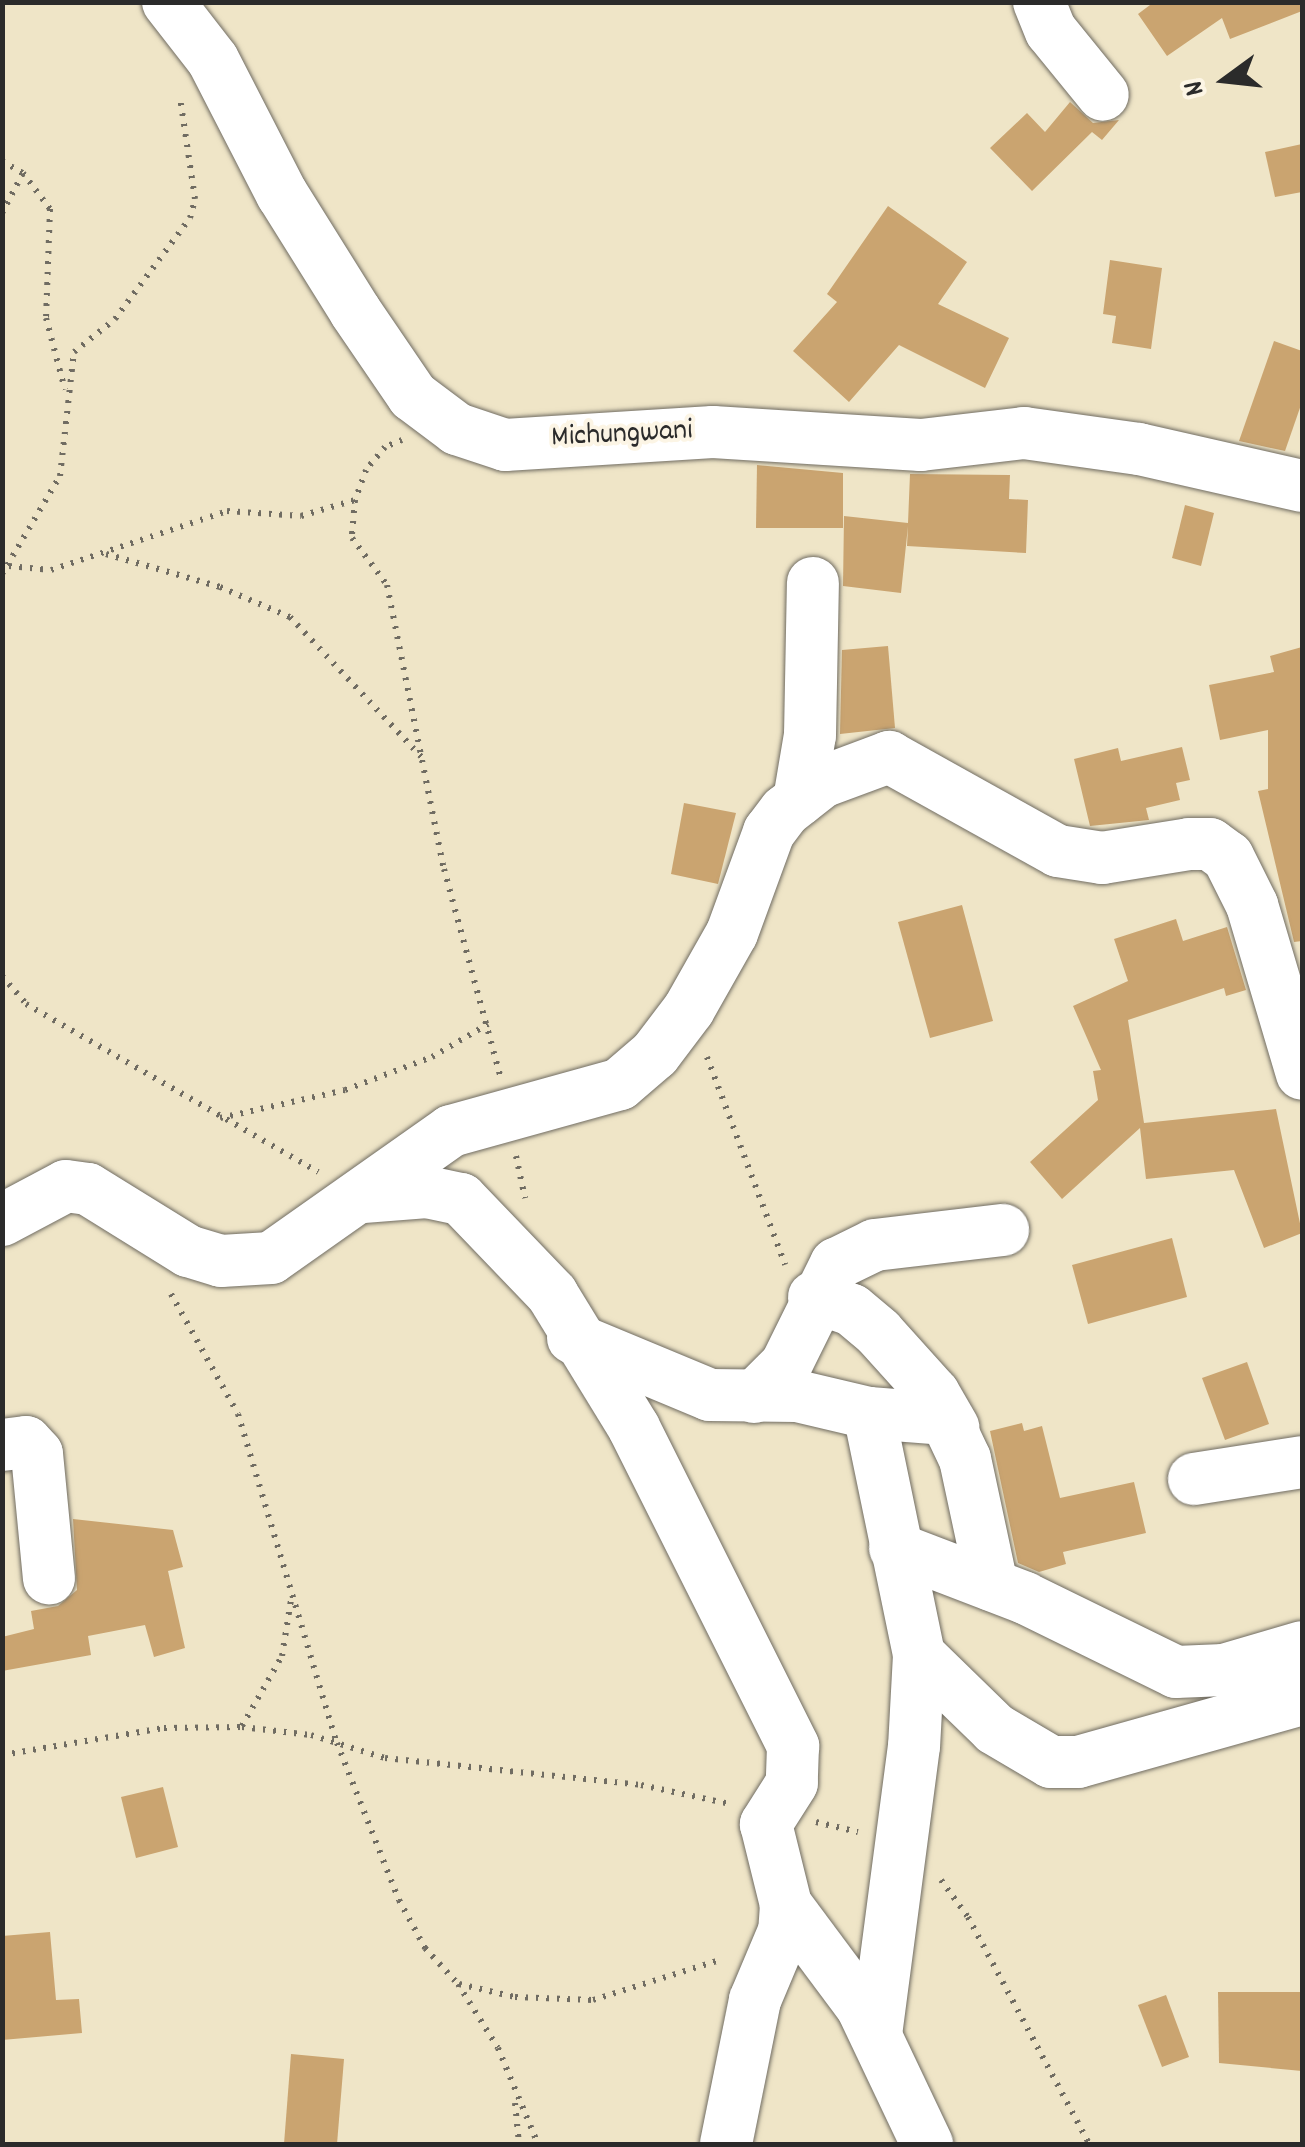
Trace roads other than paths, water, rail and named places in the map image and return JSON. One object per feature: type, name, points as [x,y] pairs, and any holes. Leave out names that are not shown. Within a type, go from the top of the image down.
[{"type":"street","points":[[1039,2],[1051,30],[1103,96]]},
{"type":"street","name":"Michungwani","points":[[182,20],[365,325],[414,396],[457,429],[505,444],[713,432],[921,444],[1024,432],[1138,449],[1300,481]]},
{"type":"street","points":[[799,800],[810,735],[813,583]]},
{"type":"street","points":[[2,1220],[54,1187],[88,1189],[188,1251],[247,1262],[288,1249],[422,1148],[508,1110],[599,1094],[620,1084],[655,1054],[689,1009],[732,933],[769,832],[799,800],[848,769],[889,757],[1058,850],[1102,858],[1210,844],[1239,873],[1291,985],[1302,1074]]},
{"type":"street","points":[[363,1196],[428,1192],[461,1199],[552,1294],[573,1338],[634,1428],[793,1746],[792,1783],[775,1809],[766,1838],[785,1918],[876,2033],[927,2144]]},
{"type":"street","points":[[754,1396],[786,1365],[810,1309],[836,1264],[876,1245],[1002,1230]]},
{"type":"street","points":[[810,1309],[852,1310],[880,1333],[934,1394],[954,1428],[992,1585]]},
{"type":"street","points":[[573,1338],[696,1391],[797,1396],[869,1413],[939,1417],[954,1428]]},
{"type":"street","points":[[869,1413],[919,1655],[900,1850],[876,2033]]},
{"type":"street","points":[[2,1445],[26,1442],[37,1454],[49,1578]]},
{"type":"street","points":[[1194,1479],[1302,1462]]},
{"type":"street","points":[[896,1548],[992,1585],[1176,1672],[1224,1670],[1302,1646]]},
{"type":"street","points":[[919,1655],[996,1729],[1051,1762],[1078,1762],[1302,1699]]},
{"type":"street","points":[[726,2144],[755,2000],[785,1918]]}]
